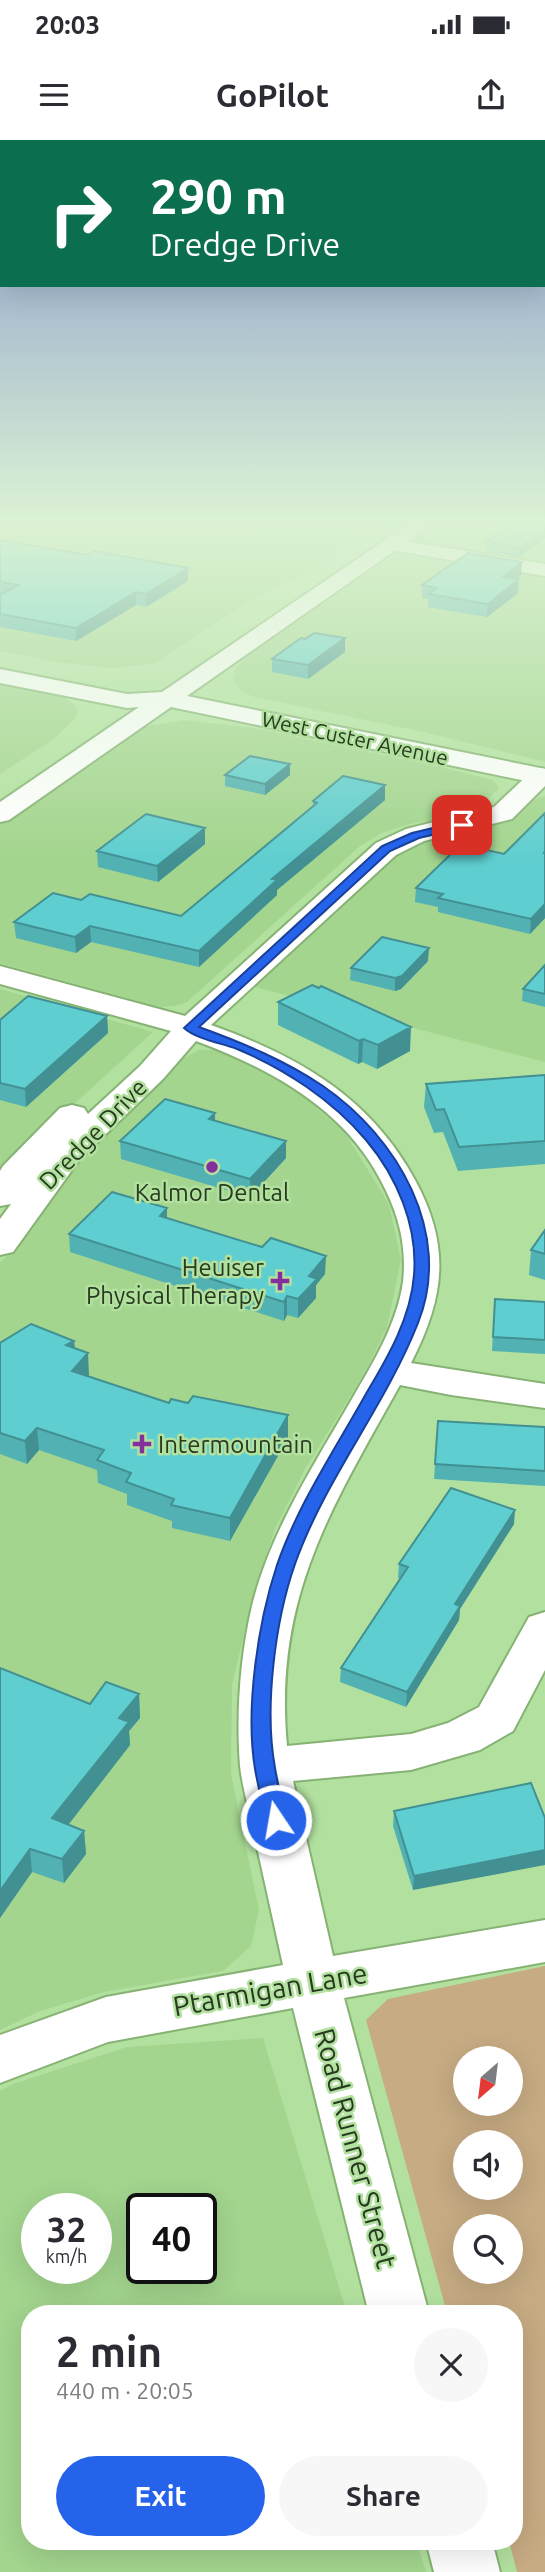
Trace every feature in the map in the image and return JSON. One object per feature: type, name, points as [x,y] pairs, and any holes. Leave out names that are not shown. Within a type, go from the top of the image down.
[{"type":"street","points":[[0,814],[157,693],[241,632]]},
{"type":"street","points":[[21,771],[127,701],[157,693],[253,632]]},
{"type":"street","name":"West Custer Avenue","points":[[0,657],[543,777]]},
{"type":"street","points":[[0,676],[127,701]]},
{"type":"street","name":"Dredge Drive","points":[[0,1244],[78,1141],[175,1049],[190,1028],[386,849],[415,835],[503,813],[543,777]]},
{"type":"street","name":"Road Runner Street","points":[[0,975],[190,1028],[242,1047],[278,1065],[319,1090],[356,1120],[397,1174],[417,1221],[422,1276],[411,1322],[388,1370],[314,1503],[287,1562],[270,1627],[262,1696],[264,1766],[312,1982],[397,2305]]},
{"type":"street","name":"Dredge Drive","points":[[0,1196],[10,1180],[48,1136],[160,1037],[190,1028]]},
{"type":"street","points":[[388,1370],[451,1383],[545,1396]]},
{"type":"street","points":[[264,1766],[411,1752],[463,1737],[496,1719],[545,1628]]},
{"type":"street","name":"Ptarmigan Lane","points":[[0,2059],[106,2020],[545,1941]]},
{"type":"street","points":[[461,2550],[467,2572]]},
{"type":"shaded area","points":[[0,632],[201,632],[155,663],[112,668],[58,662],[0,651]]},
{"type":"shaded area","points":[[275,632],[545,632],[545,762],[424,732],[254,697],[241,691],[233,679],[236,667],[261,642]]},
{"type":"shaded area","points":[[0,682],[62,696],[74,704],[78,711],[76,717],[54,739],[0,774]]},
{"type":"shaded area","points":[[184,720],[254,728],[440,767],[493,780],[499,788],[482,805],[455,816],[410,824],[382,833],[360,846],[187,1002],[160,1007],[0,963],[0,822],[141,727]]},
{"type":"shaded area","points":[[545,796],[545,1062],[255,987],[398,855],[433,838],[475,830],[516,813],[530,801]]},
{"type":"shaded area","points":[[0,989],[153,1032],[49,1127],[0,1182]]},
{"type":"shaded area","points":[[199,1050],[214,1050],[236,1056],[292,1086],[345,1133],[389,1204],[401,1260],[387,1327],[363,1376],[305,1469],[275,1529],[256,1587],[232,1684],[231,1774],[259,1910],[251,1946],[223,1971],[104,1992],[40,2011],[0,2030],[0,1263],[32,1230],[91,1139],[184,1058]]},
{"type":"shaded area","points":[[545,1966],[545,2572],[517,2572],[511,2550],[523,2550],[523,2305],[445,2305],[366,2020],[388,1999]]},
{"type":"shaded area","points":[[263,2038],[345,2305],[21,2305],[21,2550],[419,2550],[426,2572],[0,2572],[0,2091],[13,2084],[127,2047]]},
{"type":"building","points":[[314,633],[345,638],[308,665],[272,659],[301,638],[305,639]]},
{"type":"building","points":[[250,756],[290,764],[265,784],[225,775]]},
{"type":"building","points":[[343,776],[385,785],[272,879],[277,880],[199,951],[90,926],[75,937],[14,922],[53,893],[81,900],[90,894],[181,916],[317,803],[313,801]]},
{"type":"building","points":[[545,813],[545,904],[531,919],[438,898],[443,894],[416,888],[461,844],[504,854]]},
{"type":"building","points":[[146,814],[205,828],[157,866],[97,851]]},
{"type":"building","points":[[382,937],[429,948],[402,976],[395,978],[351,968]]},
{"type":"building","points":[[545,965],[545,994],[523,989]]},
{"type":"building","points":[[312,985],[319,988],[321,986],[411,1027],[378,1045],[363,1039],[359,1041],[278,1002]]},
{"type":"building","points":[[28,996],[107,1016],[25,1089],[0,1083],[0,1020]]},
{"type":"building","points":[[545,1075],[545,1141],[459,1147],[444,1109],[436,1110],[426,1084]]},
{"type":"building","points":[[165,1099],[215,1113],[209,1119],[286,1141],[250,1179],[120,1141]]},
{"type":"building","points":[[112,1192],[167,1208],[160,1216],[262,1247],[271,1238],[326,1256],[309,1276],[317,1279],[298,1299],[287,1296],[284,1302],[69,1234]]},
{"type":"building","points":[[545,1230],[545,1254],[531,1250]]},
{"type":"building","points":[[495,1299],[545,1302],[545,1340],[493,1337]]},
{"type":"building","name":"Intermountain","points":[[31,1324],[74,1341],[66,1345],[88,1353],[72,1371],[169,1403],[171,1399],[188,1403],[193,1396],[288,1415],[230,1518],[171,1505],[174,1499],[126,1482],[131,1473],[97,1460],[104,1450],[37,1428],[25,1441],[0,1433],[0,1343]]},
{"type":"building","points":[[438,1421],[545,1427],[545,1471],[435,1464]]},
{"type":"building","points":[[451,1488],[515,1510],[455,1604],[460,1606],[407,1692],[341,1668],[408,1567],[399,1564]]},
{"type":"building","points":[[0,1668],[90,1704],[106,1682],[139,1694],[119,1718],[129,1722],[52,1818],[84,1831],[62,1859],[30,1849],[0,1891]]},
{"type":"building","points":[[531,1783],[545,1818],[545,1850],[414,1876],[394,1811]]},
{"type":"place","name":"Kalmor Dental","points":[[212,1167]]},
{"type":"place","name":"Heuiser Physical Therapy","points":[[280,1281]]},
{"type":"place","name":"Intermountain","points":[[142,1444]]},
{"type":"route","points":[[276,1820],[264,1766],[262,1696],[270,1627],[277,1594],[287,1562],[314,1503],[388,1370],[411,1322],[419,1298],[422,1276],[420,1233],[412,1205],[397,1174],[356,1120],[319,1090],[278,1065],[242,1047],[190,1028],[386,849],[415,835],[462,825]]}]
